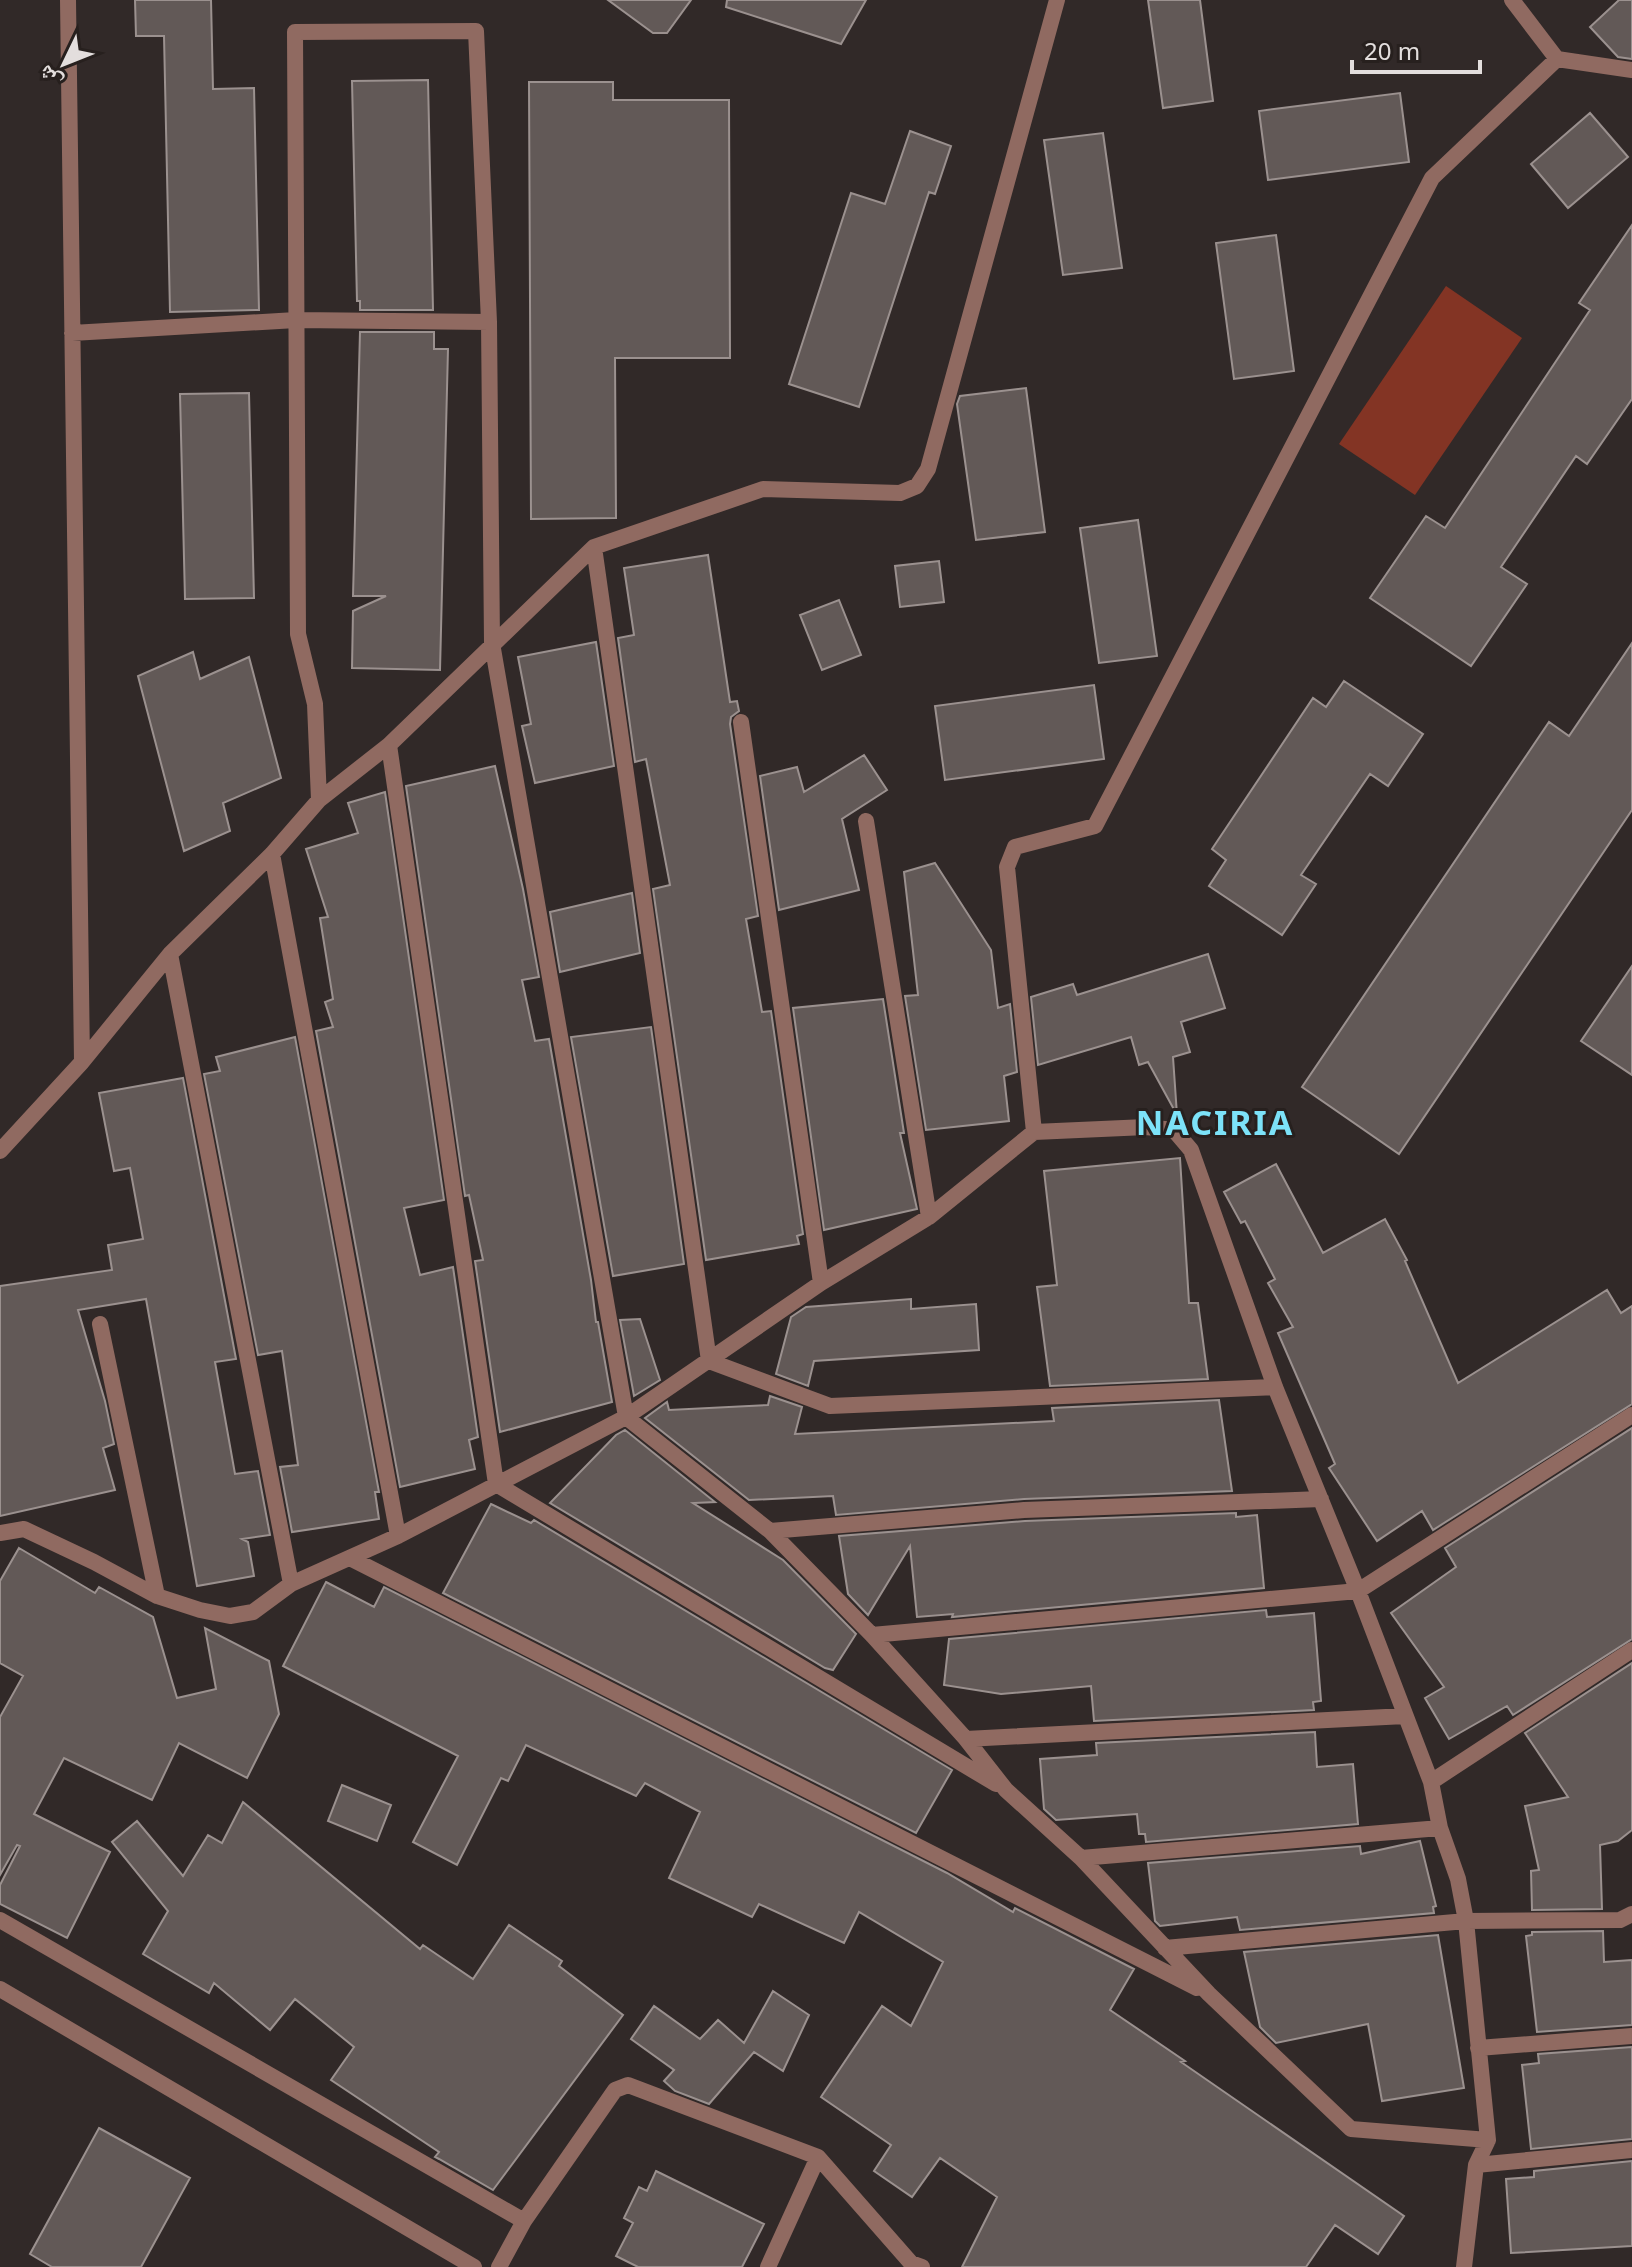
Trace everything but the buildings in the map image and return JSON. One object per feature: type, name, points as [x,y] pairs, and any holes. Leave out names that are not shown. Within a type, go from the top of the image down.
[{"type":"street","points":[[68,0],[82,1062]]},
{"type":"street","points":[[0,1151],[82,1062],[170,954],[272,854],[319,800],[389,745],[594,547],[763,489],[900,493],[917,486],[928,469],[1057,0]]},
{"type":"street","points":[[1512,0],[1557,59],[1632,70]]},
{"type":"street","points":[[319,800],[315,704],[298,634],[295,32],[476,31],[489,322],[492,643],[626,1417],[770,1531],[872,1635],[966,1739],[1006,1790],[1081,1858],[1209,1994],[1351,2129],[1488,2140]]},
{"type":"street","points":[[1034,1132],[1007,867],[1015,847],[1095,826],[1432,178],[1557,59]]},
{"type":"street","points":[[72,333],[296,320],[489,322]]},
{"type":"street","points":[[594,547],[709,1361]]},
{"type":"street","points":[[741,722],[821,1283]]},
{"type":"street","points":[[389,745],[496,1484]]},
{"type":"street","points":[[866,821],[929,1217]]},
{"type":"street","points":[[272,854],[398,1536]]},
{"type":"street","points":[[170,954],[291,1584]]},
{"type":"street","points":[[0,1533],[24,1529],[157,1596],[200,1610],[230,1616],[253,1612],[291,1584],[398,1536],[626,1417],[821,1283],[929,1217],[1034,1132],[1146,1127],[1174,1130],[1191,1150],[1275,1387],[1431,1782],[1440,1828],[1458,1879],[1466,1921],[1488,2140],[1476,2165],[1464,2267]]},
{"type":"street","points":[[100,1324],[157,1596]]},
{"type":"street","points":[[709,1361],[830,1406],[1275,1387]]},
{"type":"street","points":[[872,1635],[1358,1591],[1632,1415]]},
{"type":"street","points":[[496,1484],[1006,1790]]},
{"type":"street","points":[[770,1531],[1024,1510],[1321,1499]]},
{"type":"street","points":[[350,1558],[1209,1994]]},
{"type":"street","points":[[1431,1782],[1632,1650]]},
{"type":"street","points":[[966,1739],[1405,1716]]},
{"type":"street","points":[[1081,1858],[1440,1828]]},
{"type":"street","points":[[1165,1948],[1466,1921],[1620,1920],[1632,1914]]},
{"type":"street","points":[[0,1920],[524,2221]]},
{"type":"street","points":[[0,1989],[474,2267]]},
{"type":"street","points":[[1478,2048],[1632,2036]]},
{"type":"street","points":[[499,2267],[524,2221],[615,2090],[628,2085],[818,2157],[911,2263],[922,2267]]},
{"type":"street","points":[[1476,2165],[1632,2150]]},
{"type":"street","points":[[768,2267],[818,2157]]},
{"type":"shaded area","points":[[1446,286],[1522,338],[1415,495],[1339,444]]},
{"type":"district","name":"NACIRIA","points":[[1215,1122]]}]
